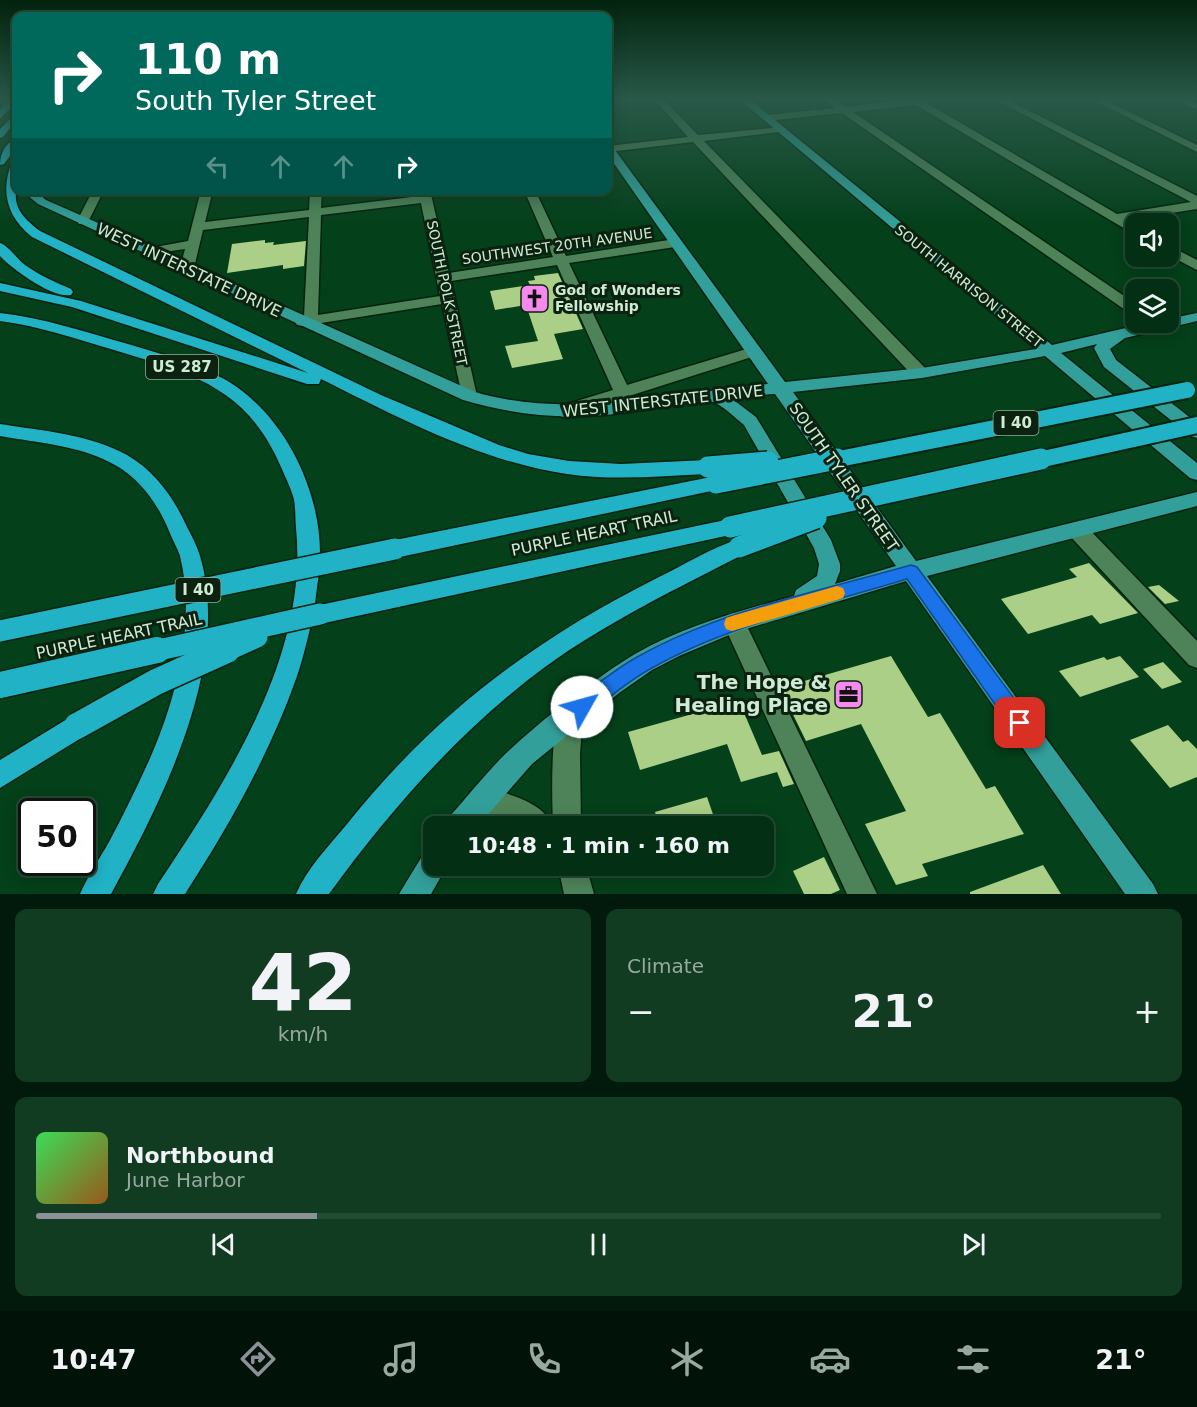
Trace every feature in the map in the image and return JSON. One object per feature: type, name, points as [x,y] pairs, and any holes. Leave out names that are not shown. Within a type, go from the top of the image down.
[{"type":"highway","points":[[0,162],[12,146]]},
{"type":"highway","points":[[12,171],[5,180],[6,204],[22,225],[36,234],[375,399],[493,450],[528,461],[569,468],[712,475]]},
{"type":"highway","points":[[0,247],[4,254],[40,281],[130,321]]},
{"type":"highway","points":[[0,286],[76,304],[375,399]]},
{"type":"highway","name":"US 287","points":[[0,317],[37,323],[169,362],[207,376],[246,402],[271,429],[290,460],[306,500],[309,550],[304,615],[283,688],[250,758],[207,837],[168,894]]},
{"type":"highway","name":"PURPLE HEART TRAIL","points":[[0,631],[395,549],[712,475],[844,456],[1192,389]]},
{"type":"highway","points":[[311,894],[380,806],[429,752],[481,702],[535,660],[582,629],[735,537],[873,497],[1197,425]]},
{"type":"highway","points":[[0,430],[94,449],[120,459],[139,474],[159,494],[179,526],[188,552],[196,591],[196,631],[185,692],[165,754],[129,836],[95,894]]},
{"type":"highway","name":"PURPLE HEART TRAIL","points":[[0,685],[398,598],[735,537]]},
{"type":"highway","points":[[0,775],[76,726],[156,682],[235,646],[320,614]]},
{"type":"main road","name":"SOUTH HARRISON STREET","points":[[792,140],[1197,473]]},
{"type":"main road","name":"SOUTH TYLER STREET","points":[[612,162],[675,243],[781,389],[1143,894]]},
{"type":"main road","name":"WEST INTERSTATE DRIVE","points":[[33,195],[42,202],[149,252],[469,396],[512,408],[558,413],[617,408],[711,395],[920,373],[1049,351],[1125,332]]},
{"type":"main road","name":"WEST INTERSTATE DRIVE","points":[[1179,320],[1197,317]]},
{"type":"main road","points":[[1125,333],[1102,348],[1110,363],[1197,432]]},
{"type":"main road","points":[[711,395],[732,406],[750,421],[829,558],[831,569],[828,579],[820,588],[787,607]]},
{"type":"main road","points":[[469,816],[523,755],[570,716],[644,662],[671,648],[734,623],[787,607],[911,572],[1197,499]]},
{"type":"main road","points":[[414,894],[426,876]]},
{"type":"street","points":[[612,148],[680,140]]},
{"type":"street","points":[[697,140],[920,373]]},
{"type":"street","points":[[886,140],[1125,303]]},
{"type":"street","points":[[981,140],[1125,224]]},
{"type":"street","points":[[1076,140],[1197,203]]},
{"type":"street","points":[[1178,140],[1197,149]]},
{"type":"street","points":[[83,221],[96,195]]},
{"type":"street","points":[[187,268],[206,195]]},
{"type":"street","points":[[316,195],[306,321],[448,298]]},
{"type":"street","points":[[197,227],[315,213],[425,195]]},
{"type":"street","name":"SOUTH POLK STREET","points":[[425,195],[469,396]]},
{"type":"street","points":[[531,195],[622,392]]},
{"type":"street","points":[[1114,218],[1197,203]]},
{"type":"street","name":"SOUTHWEST 20TH AVENUE","points":[[443,278],[675,243]]},
{"type":"street","points":[[149,252],[192,244]]},
{"type":"street","points":[[1179,255],[1197,266]]},
{"type":"street","points":[[558,413],[753,352]]},
{"type":"street","points":[[1077,530],[1197,657]]},
{"type":"street","points":[[734,623],[862,894]]},
{"type":"street","points":[[567,816],[570,716]]},
{"type":"street","points":[[483,800],[516,811],[523,816]]},
{"type":"street","points":[[574,876],[579,894]]},
{"type":"building","points":[[265,240],[265,243],[274,242],[273,245],[306,241],[304,266],[283,269],[283,265],[227,273],[232,244]]},
{"type":"building","name":"God of Wonders Fellowship","points":[[558,273],[583,329],[554,334],[563,359],[512,368],[505,346],[538,341],[526,305],[495,310],[490,291],[530,285],[528,281],[535,280],[534,276]]},
{"type":"building","points":[[1089,563],[1138,613],[1100,624],[1092,615],[1028,634],[1001,599],[1077,577],[1069,569]]},
{"type":"building","points":[[1159,585],[1179,601],[1165,604],[1148,587]]},
{"type":"building","points":[[891,656],[928,717],[940,713],[986,789],[995,786],[1024,834],[922,864],[928,876],[896,885],[865,824],[906,811],[861,724],[806,741],[780,688]]},
{"type":"building","points":[[1120,656],[1139,677],[1080,697],[1059,671],[1104,657],[1107,660]]},
{"type":"building","points":[[1163,662],[1182,682],[1162,689],[1143,669]]},
{"type":"building","points":[[739,701],[762,755],[779,751],[794,784],[783,787],[777,772],[741,782],[727,744],[640,770],[628,732]]},
{"type":"building","points":[[1168,725],[1183,742],[1188,740],[1197,749],[1197,777],[1170,788],[1130,740]]},
{"type":"building","points":[[707,797],[714,816],[656,816],[655,812]]},
{"type":"building","points":[[824,857],[840,890],[831,894],[804,894],[793,871]]},
{"type":"building","points":[[1043,865],[1061,894],[970,894],[970,892]]},
{"type":"slow traffic","points":[[732,624],[837,593]]},
{"type":"place","name":"God of Wonders Fellowship","points":[[534,298]]},
{"type":"place","name":"The Hope & Healing Place","points":[[849,694]]},
{"type":"route","points":[[582,707],[644,662],[699,636],[734,623],[911,572],[1020,723]]}]
